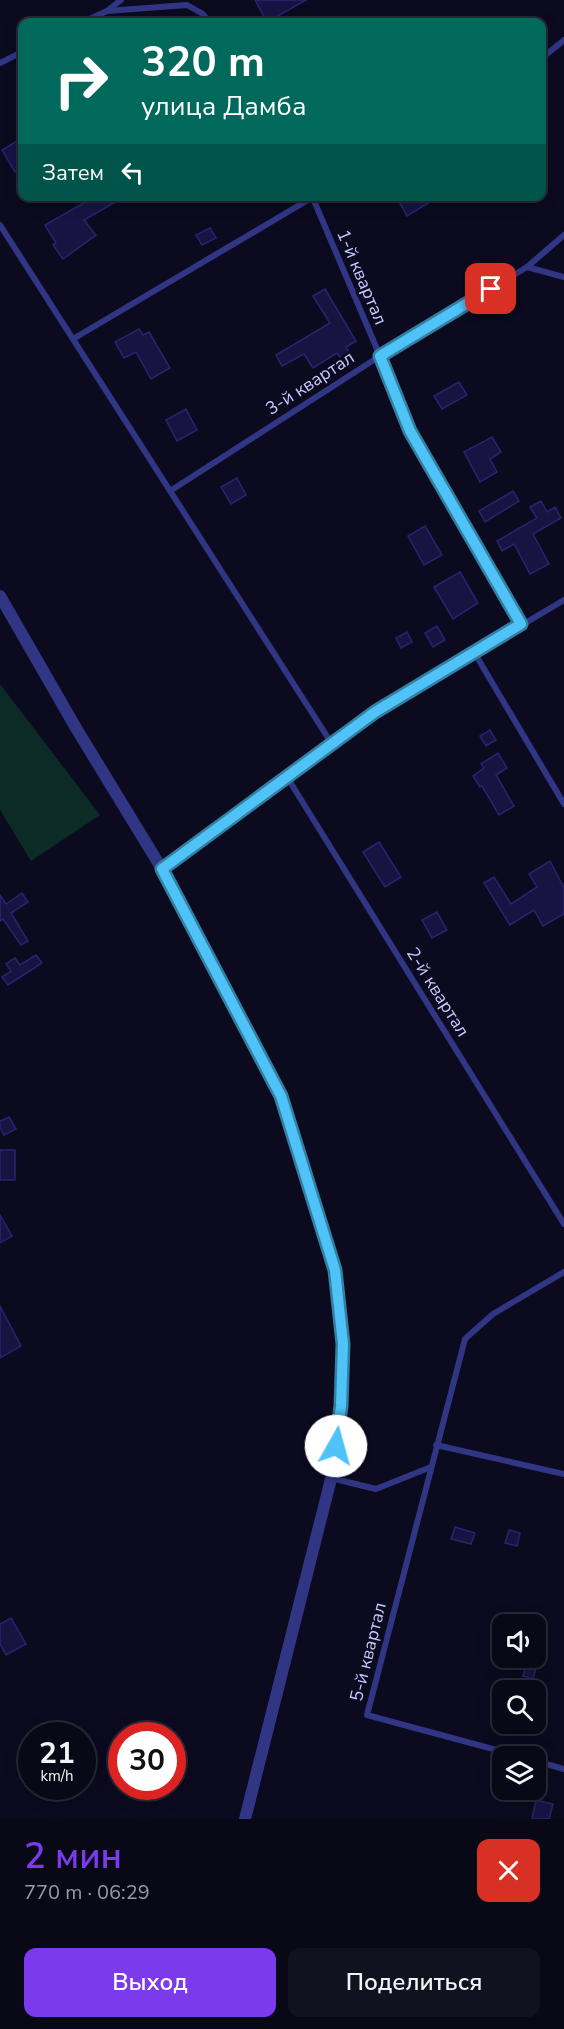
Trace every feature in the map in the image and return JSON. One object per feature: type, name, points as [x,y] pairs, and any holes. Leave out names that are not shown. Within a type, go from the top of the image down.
[{"type":"street","points":[[0,596],[76,728],[162,869],[281,1096],[335,1270],[343,1344],[341,1406],[331,1478],[245,1819]]},
{"type":"lane","points":[[92,18],[107,11],[121,0]]},
{"type":"lane","points":[[107,11],[187,5],[206,18]]},
{"type":"lane","points":[[546,55],[564,40]]},
{"type":"lane","points":[[0,63],[18,54]]},
{"type":"lane","points":[[73,339],[305,201]]},
{"type":"lane","name":"1-й квартал","points":[[314,201],[410,431],[521,624]]},
{"type":"lane","points":[[0,225],[332,744]]},
{"type":"lane","name":"3-й квартал","points":[[170,491],[380,356],[527,267],[564,235]]},
{"type":"lane","points":[[527,267],[564,277]]},
{"type":"lane","points":[[162,869],[375,712],[564,600]]},
{"type":"lane","points":[[474,652],[564,804]]},
{"type":"lane","name":"2-й квартал","points":[[287,777],[564,1224]]},
{"type":"lane","name":"5-й квартал","points":[[492,1749],[368,1715],[465,1339],[493,1314],[564,1272]]},
{"type":"lane","points":[[436,1445],[564,1474]]},
{"type":"lane","points":[[331,1478],[376,1489],[431,1467]]},
{"type":"lane","points":[[546,1764],[564,1769]]},
{"type":"green space","points":[[0,684],[100,815],[31,861],[0,810]]},
{"type":"building","points":[[255,0],[306,0],[274,18],[265,18]]},
{"type":"building","points":[[18,140],[18,170],[15,172],[2,150]]},
{"type":"building","points":[[87,201],[117,201],[84,220],[96,235],[63,259],[53,245],[56,243],[45,225]]},
{"type":"building","points":[[399,201],[432,201],[407,216]]},
{"type":"building","points":[[210,228],[216,238],[202,245],[196,235]]},
{"type":"building","points":[[325,289],[356,341],[346,347],[353,359],[345,364],[337,353],[313,368],[304,354],[282,366],[276,355],[330,323],[313,296]]},
{"type":"building","points":[[139,329],[143,335],[149,332],[170,368],[151,379],[136,352],[124,358],[115,342]]},
{"type":"building","points":[[459,382],[467,395],[442,409],[434,396]]},
{"type":"building","points":[[186,409],[197,430],[177,441],[166,420]]},
{"type":"building","points":[[492,437],[501,452],[490,459],[497,472],[480,482],[464,452]]},
{"type":"building","points":[[237,478],[246,495],[231,504],[221,487]]},
{"type":"building","points":[[513,491],[519,501],[485,522],[479,511]]},
{"type":"building","points":[[541,501],[547,512],[555,507],[561,518],[533,534],[549,564],[530,574],[514,544],[502,551],[497,541],[537,518],[530,507]]},
{"type":"building","points":[[425,526],[442,555],[424,565],[408,536]]},
{"type":"building","points":[[460,572],[478,603],[453,619],[434,587]]},
{"type":"building","points":[[437,626],[445,640],[433,647],[425,633]]},
{"type":"building","points":[[407,632],[412,642],[401,648],[396,638]]},
{"type":"building","points":[[490,730],[496,740],[486,746],[480,736]]},
{"type":"building","points":[[498,753],[507,768],[496,775],[514,806],[499,815],[482,786],[480,787],[473,776],[484,768],[481,764]]},
{"type":"building","points":[[379,842],[401,877],[385,887],[363,852]]},
{"type":"building","points":[[550,861],[564,888],[564,914],[543,926],[534,910],[510,925],[484,883],[494,877],[511,904],[537,887],[529,874]]},
{"type":"building","points":[[22,893],[28,902],[11,913],[28,941],[21,945],[3,919],[0,921],[0,895],[6,904]]},
{"type":"building","points":[[437,912],[447,930],[432,938],[422,920]]},
{"type":"building","points":[[36,955],[42,963],[8,985],[2,977],[11,971],[6,964],[15,958],[20,965]]},
{"type":"building","points":[[9,1117],[16,1129],[4,1135],[0,1128],[0,1121]]},
{"type":"building","points":[[0,1150],[15,1150],[15,1180],[0,1180]]},
{"type":"building","points":[[0,1215],[12,1236],[0,1243]]},
{"type":"building","points":[[0,1306],[21,1346],[0,1358]]},
{"type":"building","points":[[455,1527],[475,1533],[471,1544],[451,1539]]},
{"type":"building","points":[[509,1530],[520,1533],[517,1546],[505,1543]]},
{"type":"building","points":[[11,1618],[26,1644],[6,1655],[0,1644],[0,1624]]},
{"type":"building","points":[[525,1668],[536,1668],[533,1679],[523,1676]]},
{"type":"building","points":[[536,1800],[553,1804],[549,1819],[532,1819]]},
{"type":"route","points":[[336,1446],[341,1406],[343,1344],[335,1270],[281,1096],[162,869],[375,712],[521,624],[410,431],[380,356],[491,289]]}]
